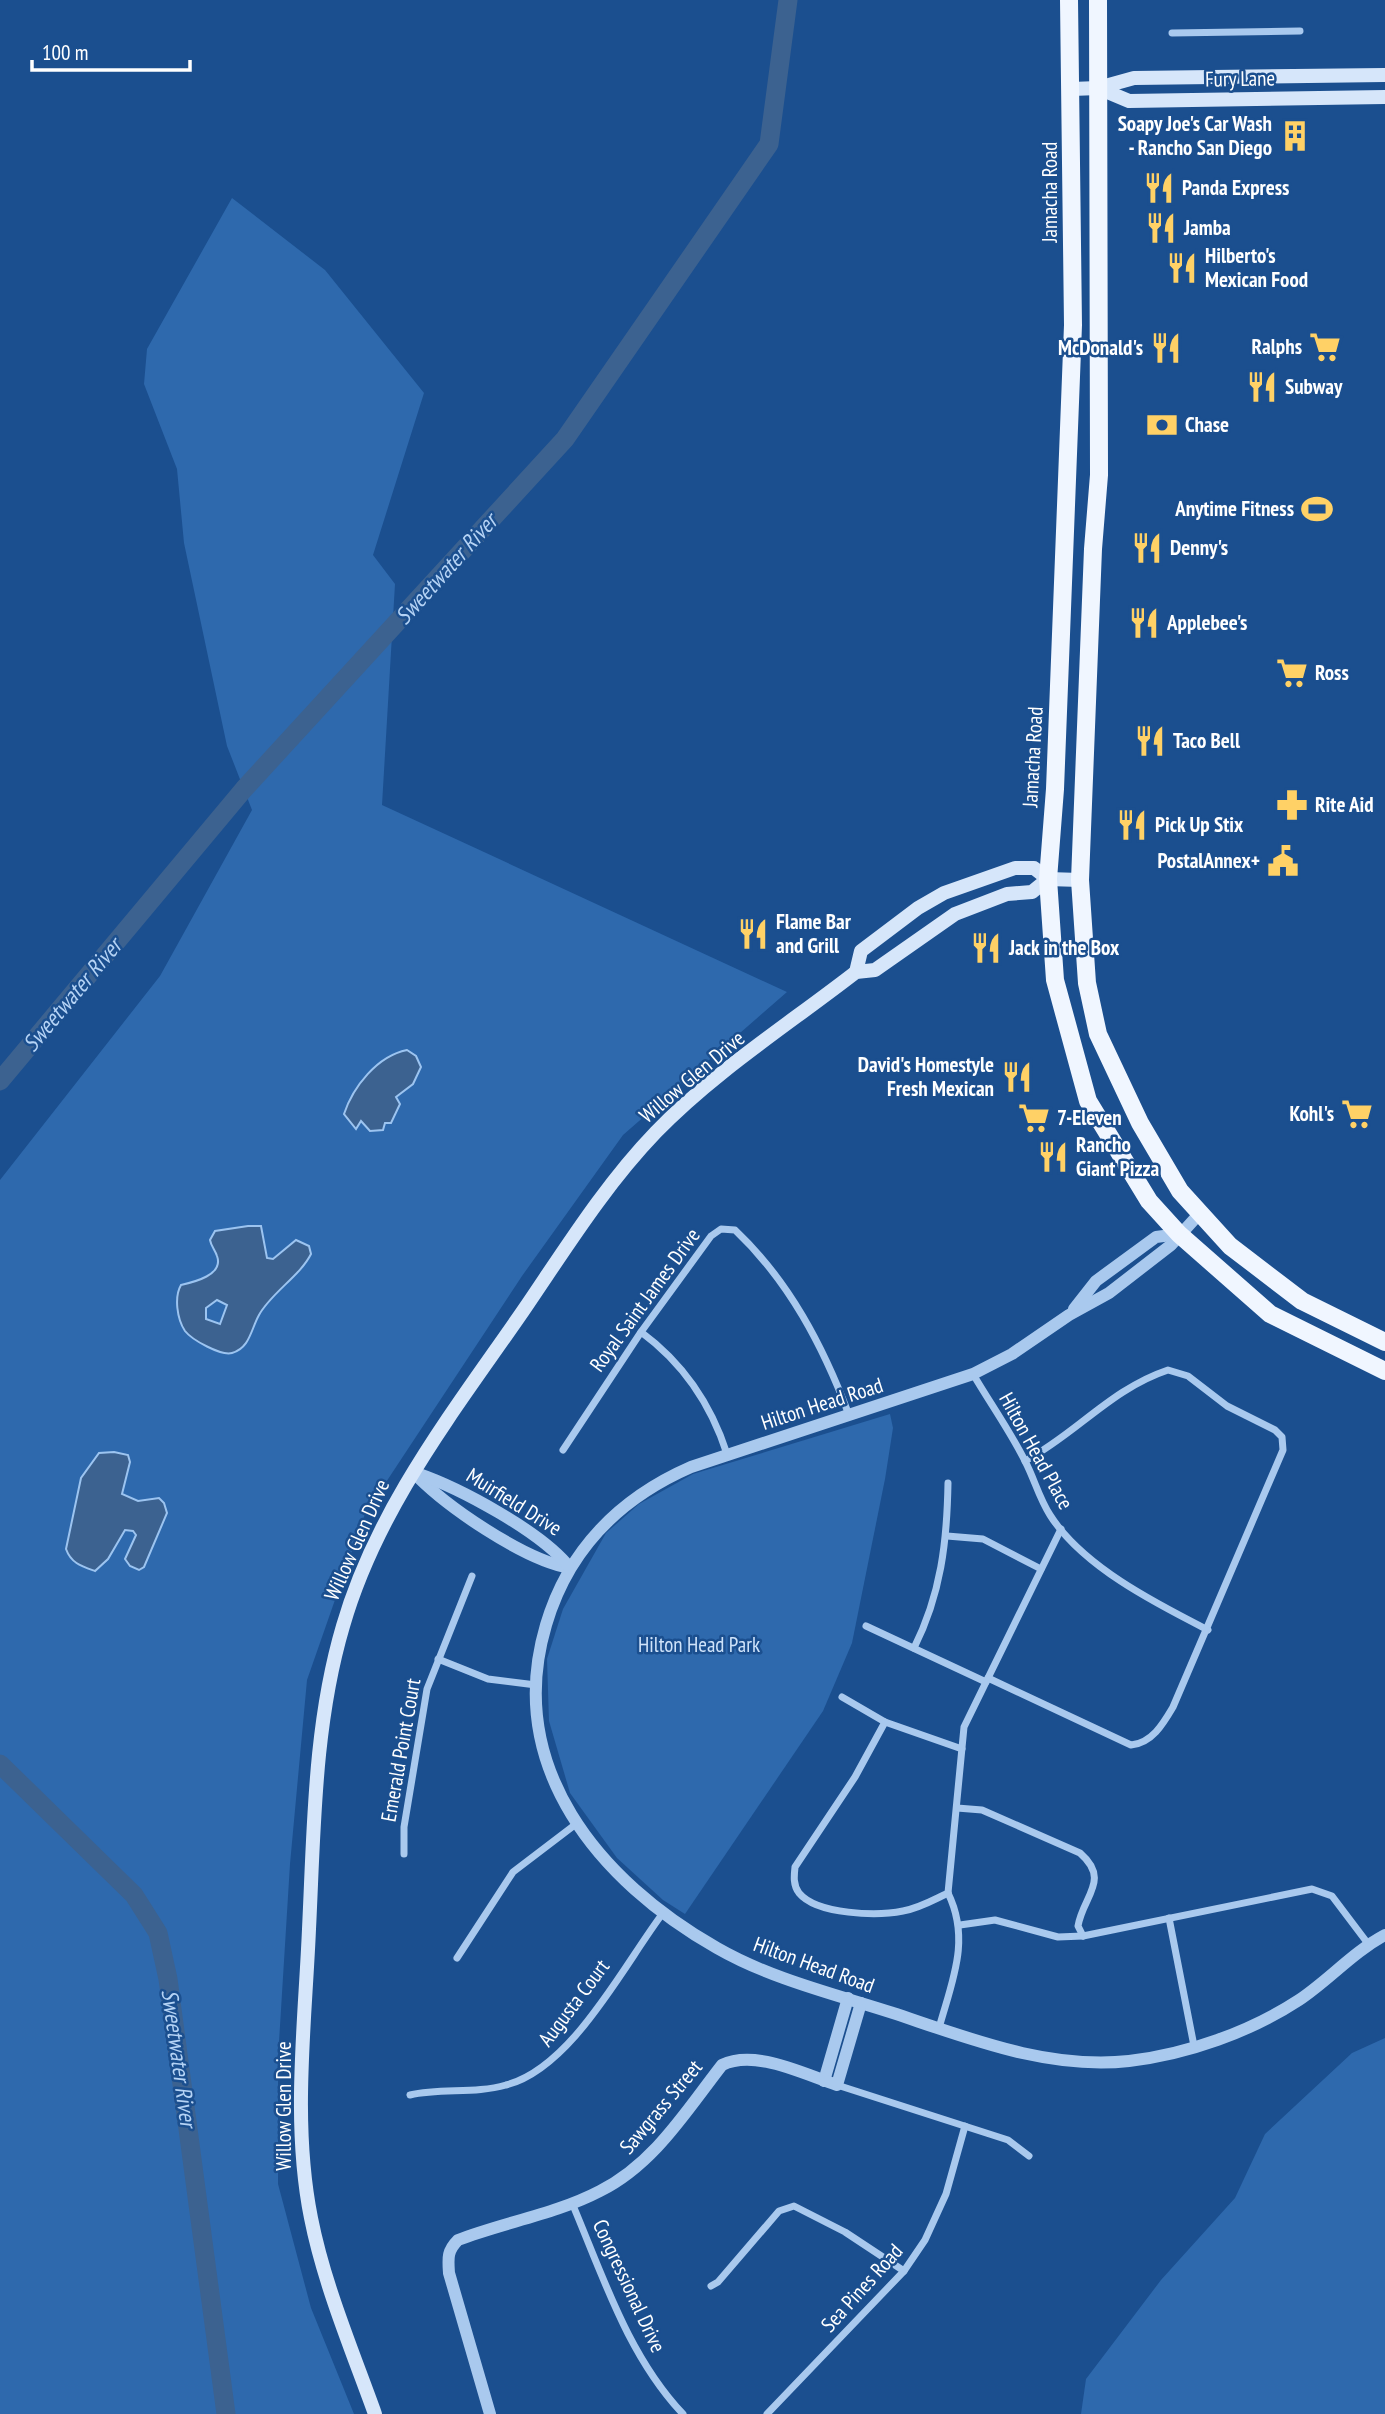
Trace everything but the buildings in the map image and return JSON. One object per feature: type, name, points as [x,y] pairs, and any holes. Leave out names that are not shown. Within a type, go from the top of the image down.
[{"type":"main road","name":"Jamacha Road","points":[[1069,0],[1073,325],[1056,776],[1048,879],[1055,980],[1088,1101],[1149,1201],[1179,1234],[1270,1314],[1385,1371]]},
{"type":"main road","points":[[1098,0],[1100,475],[1093,549],[1080,880],[1087,983],[1098,1034],[1140,1123],[1180,1191],[1230,1245],[1286,1291],[1385,1342]]},
{"type":"main road","name":"Fury Lane","points":[[1072,89],[1098,88],[1134,78],[1385,75]]},
{"type":"main road","name":"Fury Lane","points":[[1098,88],[1129,101],[1385,97]]},
{"type":"main road","name":"Willow Glen Drive","points":[[856,972],[861,951],[918,908],[944,893],[1014,868],[1034,868],[1048,879],[1080,880]]},
{"type":"main road","name":"Willow Glen Drive","points":[[375,2414],[319,2253],[305,2182],[301,2110],[316,1795],[327,1700],[342,1629],[362,1569],[396,1498],[413,1472],[587,1219],[636,1154],[688,1102],[856,972],[875,970],[955,914],[1007,894],[1031,892],[1048,879]]},
{"type":"street","points":[[1172,33],[1300,31]]},
{"type":"street","name":"Hilton Head Road","points":[[1200,1213],[1171,1245],[1110,1293],[1069,1315],[1012,1354],[973,1374],[727,1454],[672,1475],[635,1497],[600,1528],[570,1567],[546,1625],[536,1685],[543,1749],[556,1787],[576,1824],[610,1866],[663,1913],[718,1949],[776,1976],[1007,2051],[1095,2061],[1128,2061],[1194,2046],[1259,2022],[1300,1999],[1385,1935]]},
{"type":"street","name":"Royal Saint James Drive","points":[[562,1450],[640,1332],[711,1236],[721,1229],[735,1230],[761,1254],[823,1349],[850,1416]]},
{"type":"street","points":[[640,1332],[660,1346],[694,1383],[727,1454]]},
{"type":"street","points":[[866,1626],[1130,1745],[1141,1744],[1160,1728],[1173,1707],[1208,1630],[1280,1459],[1282,1437],[1275,1430],[1227,1406],[1188,1376],[1168,1370],[1107,1400],[1062,1438],[1025,1461]]},
{"type":"street","name":"Hilton Head Place","points":[[973,1374],[1025,1461],[1049,1514],[1061,1529],[1091,1560],[1160,1606],[1208,1630]]},
{"type":"street","name":"Muirfield Drive","points":[[413,1472],[436,1497],[469,1517],[546,1563],[570,1567]]},
{"type":"street","points":[[914,1648],[940,1581],[947,1536],[948,1483]]},
{"type":"street","points":[[939,2028],[961,1951],[960,1925],[948,1893],[964,1727],[1061,1529]]},
{"type":"street","points":[[947,1536],[983,1539],[1041,1569]]},
{"type":"street","name":"Emerald Point Court","points":[[404,1854],[404,1827],[425,1699],[438,1659],[472,1576]]},
{"type":"street","points":[[438,1659],[488,1679],[536,1685]]},
{"type":"street","points":[[842,1697],[886,1722],[962,1749]]},
{"type":"street","points":[[886,1722],[855,1777],[795,1867],[794,1882],[807,1900],[849,1913],[884,1914],[904,1911],[923,1906],[948,1893]]},
{"type":"street","points":[[957,1808],[982,1810],[1080,1853],[1091,1863],[1095,1879],[1093,1890],[1078,1926],[1083,1936]]},
{"type":"street","points":[[457,1958],[517,1867],[576,1824]]},
{"type":"street","points":[[960,1925],[996,1920],[1058,1937],[1083,1936],[1312,1889],[1332,1896],[1369,1945]]},
{"type":"street","name":"Augusta Court","points":[[410,2095],[493,2088],[518,2082],[541,2070],[573,2039],[663,1913]]},
{"type":"street","points":[[1169,1918],[1194,2046]]},
{"type":"street","points":[[830,2083],[848,1998]]},
{"type":"street","points":[[830,2083],[862,2003]]},
{"type":"street","name":"Sawgrass Street","points":[[490,2414],[449,2273],[447,2254],[458,2240],[572,2203],[615,2183],[643,2162],[722,2065],[735,2058],[750,2058],[1008,2140],[1029,2156]]},
{"type":"street","name":"Sea Pines Road","points":[[767,2414],[904,2272],[925,2240],[946,2194],[965,2126]]},
{"type":"street","name":"Congressional Drive","points":[[572,2203],[635,2350],[664,2394],[683,2414]]},
{"type":"street","points":[[710,2286],[719,2282],[779,2211],[794,2206],[845,2231],[904,2272]]},
{"type":"green space","points":[[232,198],[325,270],[424,393],[373,555],[395,584],[382,805],[787,992],[623,1135],[522,1276],[365,1514],[307,1680],[290,1864],[278,2058],[278,2184],[311,2308],[354,2414],[0,2414],[0,1180],[160,976],[252,810],[227,746],[184,543],[177,469],[144,384],[147,349]]},
{"type":"green space","name":"Hilton Head Park","points":[[890,1414],[893,1428],[885,1479],[852,1643],[823,1711],[685,1914],[663,1900],[617,1858],[570,1793],[549,1721],[547,1659],[563,1609],[606,1533],[639,1504],[693,1474]]},
{"type":"green space","points":[[1385,2038],[1385,2414],[1081,2414],[1086,2379],[1161,2280],[1235,2198],[1265,2134],[1352,2053]]},
{"type":"shaded area","points":[[407,1050],[416,1056],[421,1067],[413,1084],[396,1097],[400,1104],[391,1123],[385,1123],[383,1130],[370,1131],[361,1121],[356,1129],[344,1114],[353,1093],[376,1066],[396,1053]]},
{"type":"shaded area","points":[[261,1226],[267,1258],[273,1259],[296,1240],[309,1246],[311,1254],[300,1270],[264,1307],[243,1347],[232,1353],[214,1350],[189,1335],[182,1326],[177,1308],[181,1285],[206,1276],[216,1268],[217,1256],[210,1240],[215,1231]],"holes":[[[217,1300],[227,1305],[220,1324],[206,1319],[206,1308]]]},
{"type":"shaded area","points":[[99,1453],[128,1455],[130,1462],[122,1494],[138,1501],[159,1498],[167,1513],[144,1567],[139,1570],[130,1566],[125,1559],[136,1535],[133,1531],[125,1530],[108,1559],[95,1571],[74,1561],[66,1549],[81,1478]]},
{"type":"waterway","name":"Sweetwater River","points":[[0,1081],[244,789],[565,439],[769,144],[788,0]]},
{"type":"waterway","name":"Sweetwater River","points":[[0,1764],[134,1895],[158,1933],[168,1979],[226,2414]]},
{"type":"place","name":"Soapy Joe's Car Wash - Rancho San Diego","points":[[1295,136]]},
{"type":"place","name":"Panda Express","points":[[1159,188]]},
{"type":"place","name":"Jamba","points":[[1161,228]]},
{"type":"place","name":"Hilberto's Mexican Food","points":[[1182,268]]},
{"type":"place","name":"Ralphs","points":[[1325,347]]},
{"type":"place","name":"McDonald's","points":[[1166,348]]},
{"type":"place","name":"Subway","points":[[1262,387]]},
{"type":"place","name":"Chase","points":[[1162,425]]},
{"type":"place","name":"Anytime Fitness","points":[[1317,509]]},
{"type":"place","name":"Denny's","points":[[1147,548]]},
{"type":"place","name":"Applebee's","points":[[1144,623]]},
{"type":"place","name":"Ross","points":[[1292,673]]},
{"type":"place","name":"Taco Bell","points":[[1150,741]]},
{"type":"place","name":"Rite Aid","points":[[1292,805]]},
{"type":"place","name":"Pick Up Stix","points":[[1132,825]]},
{"type":"place","name":"PostalAnnex+","points":[[1283,861]]},
{"type":"place","name":"Flame Bar and Grill","points":[[753,934]]},
{"type":"place","name":"Jack in the Box","points":[[986,948]]},
{"type":"place","name":"David's Homestyle Fresh Mexican","points":[[1017,1077]]},
{"type":"place","name":"Kohl's","points":[[1357,1114]]},
{"type":"place","name":"7-Eleven","points":[[1034,1118]]},
{"type":"place","name":"Rancho Giant Pizza","points":[[1053,1157]]}]
